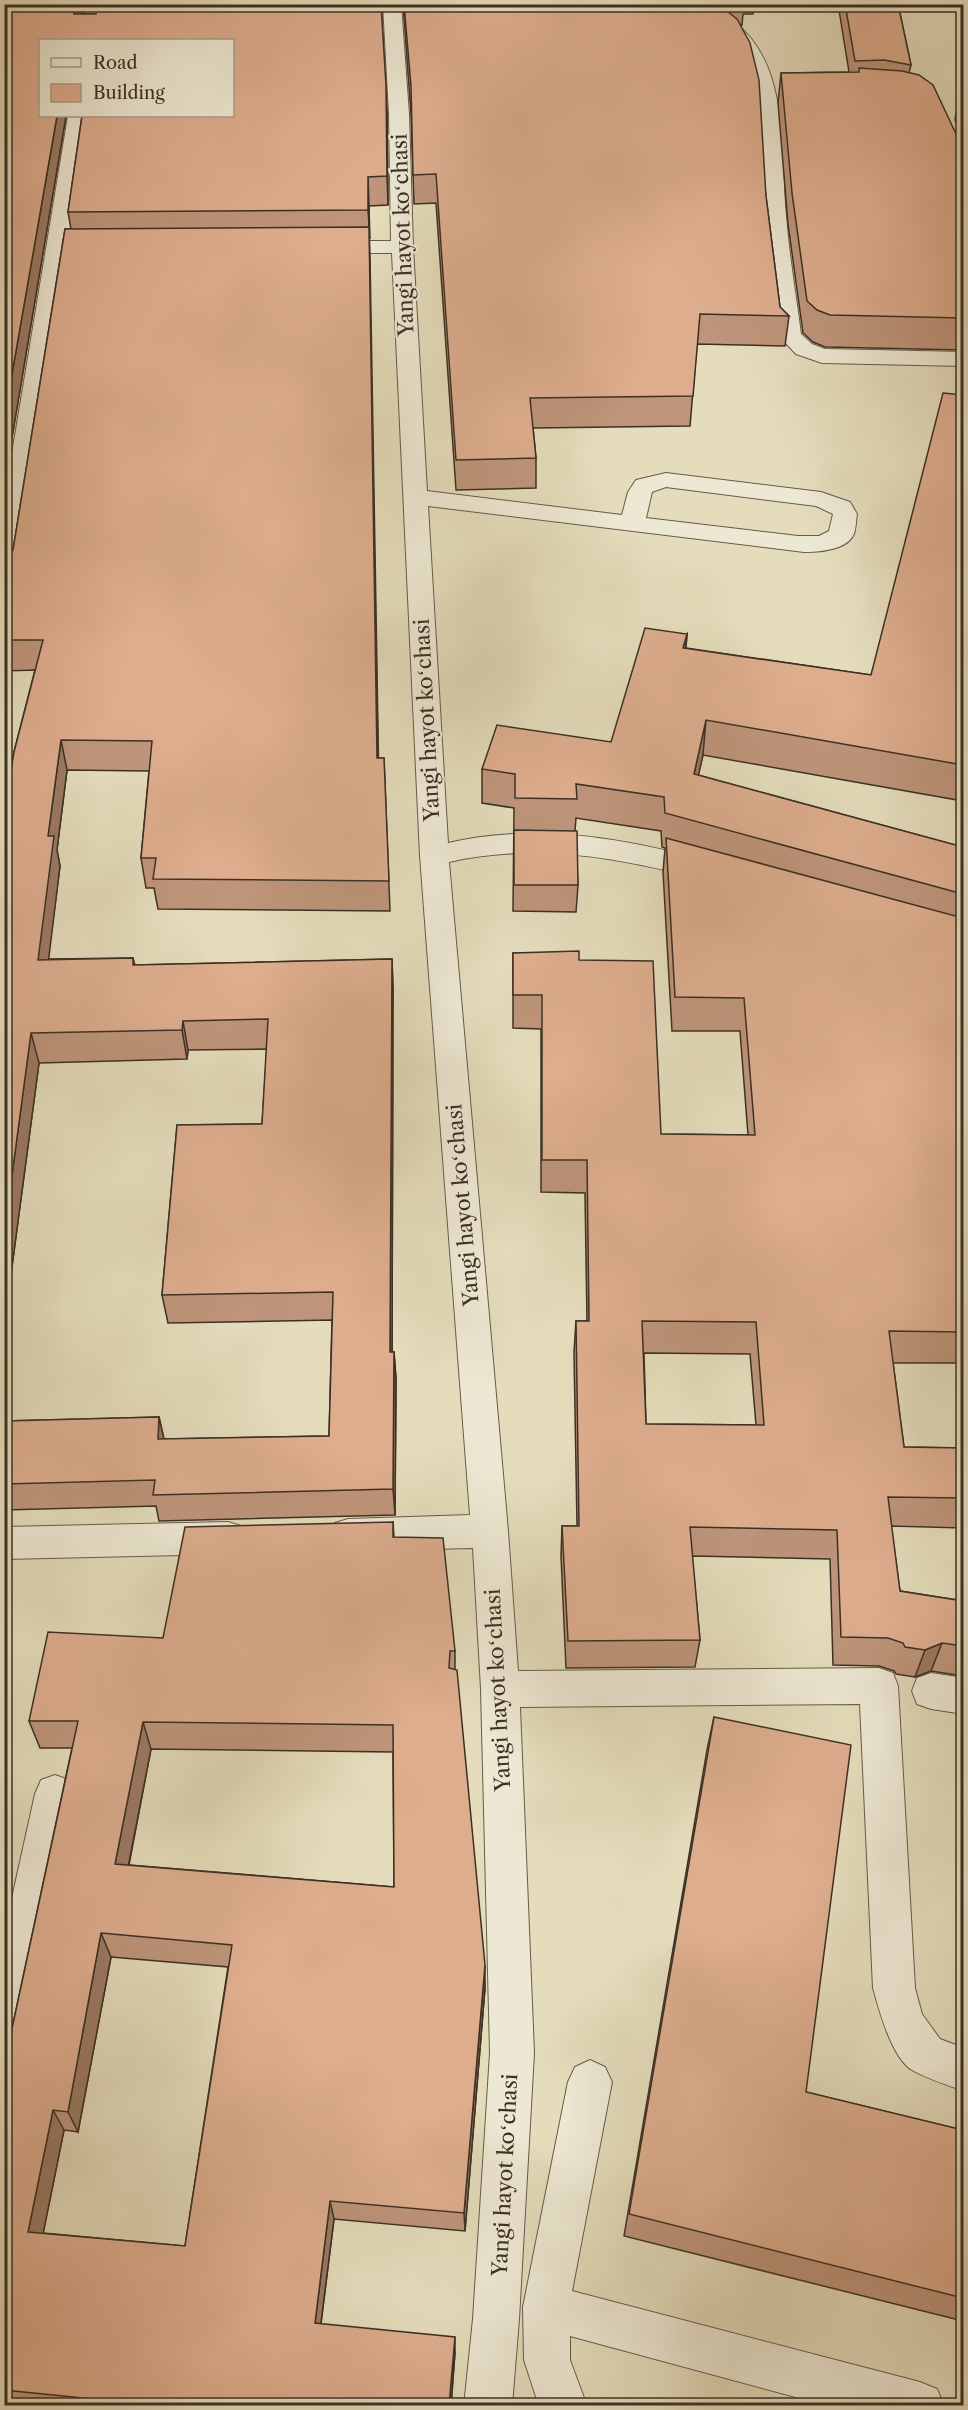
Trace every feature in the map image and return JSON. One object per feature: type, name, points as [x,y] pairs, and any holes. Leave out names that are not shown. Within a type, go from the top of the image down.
[{"type":"street","points":[[89,39],[95,4]]},
{"type":"street","name":"Yangi hayot koʻchasi","points":[[392,4],[399,114],[402,247],[414,497],[435,856],[490,1531],[500,1689],[512,2053],[496,2319],[488,2406]]},
{"type":"street","points":[[697,4],[700,9],[742,39],[753,57],[772,139],[773,187],[790,336],[804,349],[822,356],[963,359]]},
{"type":"street","points":[[763,93],[786,93]]},
{"type":"street","points":[[4,580],[78,117]]},
{"type":"street","points":[[307,248],[402,247]]},
{"type":"street","points":[[58,250],[129,249]]},
{"type":"street","points":[[414,497],[632,524],[819,545],[832,541],[841,534],[845,514],[841,507],[821,500],[666,480],[645,485],[640,492],[632,524]]},
{"type":"street","points":[[435,856],[489,844],[586,846],[676,862],[734,878]]},
{"type":"street","points":[[312,1536],[490,1531]]},
{"type":"street","points":[[4,1543],[265,1537]]},
{"type":"street","points":[[500,1689],[879,1686],[894,1988],[904,2024],[925,2054],[963,2070]]},
{"type":"street","points":[[4,2035],[55,1794]]},
{"type":"street","points":[[563,2406],[547,2360],[546,2307],[590,2082]]},
{"type":"street","points":[[546,2307],[920,2406]]},
{"type":"building","points":[[4,4],[76,4],[74,14],[96,14],[97,4],[381,4],[386,86],[387,176],[368,177],[368,210],[68,212],[82,117],[234,117],[234,39],[39,39],[39,117],[57,117],[4,420]]},
{"type":"building","points":[[404,4],[718,4],[737,19],[750,43],[759,80],[766,196],[780,307],[789,316],[700,314],[693,396],[530,398],[536,458],[456,460],[436,174],[413,175],[411,86]]},
{"type":"building","points":[[845,4],[898,4],[911,65],[884,60],[855,61]]},
{"type":"building","points":[[859,68],[902,71],[919,75],[933,85],[957,136],[963,141],[963,146],[958,147],[963,162],[963,318],[830,315],[817,310],[807,301],[792,193],[781,73],[859,72]]},
{"type":"building","points":[[369,227],[377,758],[384,758],[389,881],[153,879],[156,858],[141,858],[152,741],[61,740],[48,836],[54,836],[38,960],[133,958],[133,965],[392,959],[390,1352],[394,1352],[393,1489],[153,1495],[155,1480],[4,1484],[4,1421],[159,1417],[158,1439],[329,1436],[333,1292],[162,1295],[177,1125],[262,1124],[268,1019],[183,1021],[182,1030],[31,1033],[4,1235],[4,812],[14,752],[43,640],[4,640],[4,558],[8,557],[13,550],[65,229]]},
{"type":"building","points":[[943,393],[963,395],[963,765],[706,720],[694,774],[963,847],[963,894],[665,813],[664,797],[576,784],[577,799],[515,798],[515,774],[482,769],[497,725],[611,742],[645,628],[687,634],[683,648],[871,675]]},
{"type":"building","points":[[514,830],[577,831],[578,885],[514,885]]},
{"type":"building","points":[[666,838],[963,918],[963,1332],[889,1331],[904,1447],[963,1448],[963,1498],[888,1497],[900,1591],[963,1601],[963,1646],[942,1643],[925,1650],[905,1647],[903,1643],[888,1638],[841,1637],[837,1530],[690,1527],[700,1640],[568,1641],[562,1526],[579,1526],[576,1321],[589,1321],[587,1160],[542,1160],[542,995],[513,995],[513,953],[579,951],[579,960],[653,961],[661,1134],[755,1135],[744,998],[675,997]],"holes":[[[642,1321],[756,1322],[764,1425],[646,1424]]]},
{"type":"building","points":[[393,1522],[393,1537],[443,1538],[455,1651],[450,1651],[449,1668],[457,1670],[485,1965],[464,2213],[330,2201],[315,2323],[455,2337],[449,2406],[162,2406],[4,2390],[4,2066],[78,1721],[29,1721],[48,1632],[163,1638],[185,1527]],"holes":[[[143,1722],[393,1725],[394,1887],[115,1864]],[[101,1933],[232,1945],[185,2246],[28,2232],[53,2110],[68,2112]]]},
{"type":"building","points":[[714,1717],[851,1745],[806,2092],[963,2130],[963,2298],[629,2214]]}]
